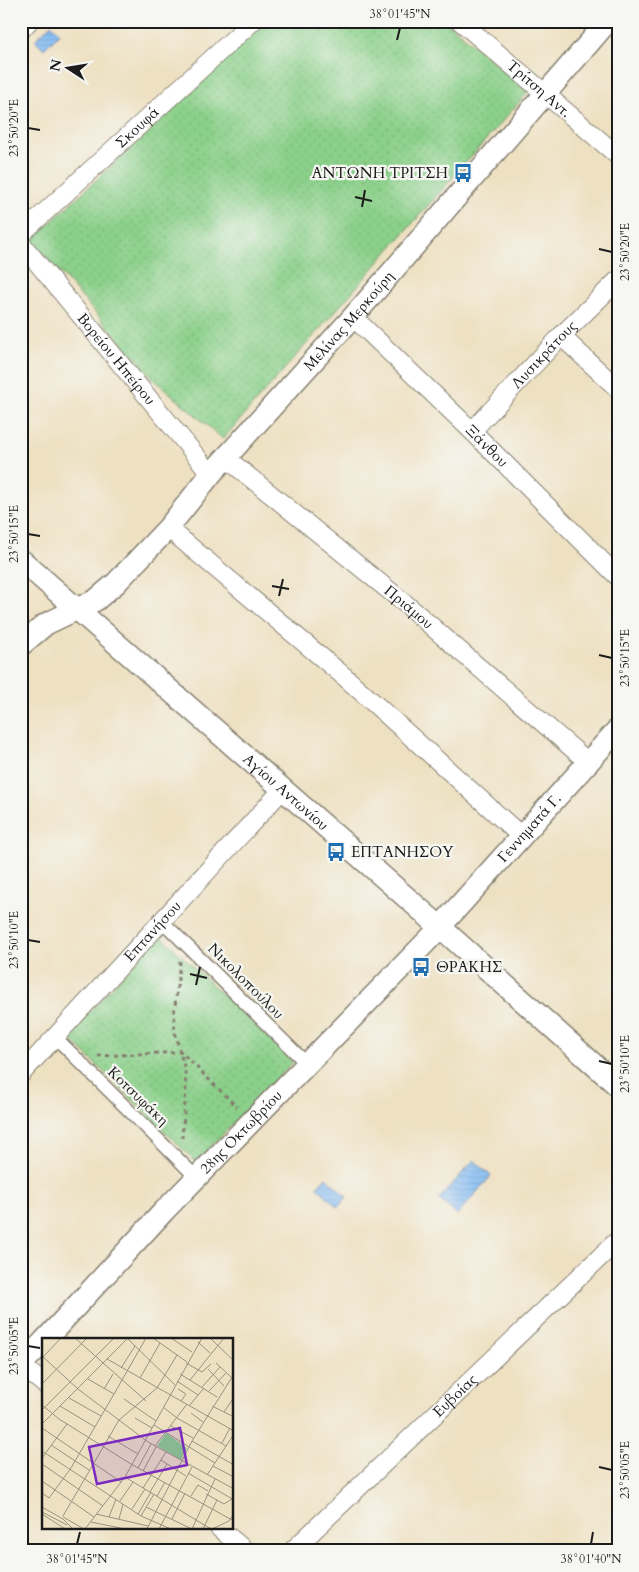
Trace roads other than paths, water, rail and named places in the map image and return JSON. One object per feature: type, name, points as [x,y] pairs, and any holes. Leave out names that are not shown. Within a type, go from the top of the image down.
[{"type":"street","points":[[21,30],[29,21]]},
{"type":"street","name":"Σκουφά","points":[[21,234],[253,21]]},
{"type":"street","name":"Τρίτση Αντ.","points":[[460,21],[618,156]]},
{"type":"street","name":"Μελίνας Μερκούρη","points":[[21,645],[46,624],[96,600],[107,592],[168,528],[211,474],[353,317],[608,21]]},
{"type":"street","name":"Βορείου Ηπείρου","points":[[21,243],[211,474]]},
{"type":"street","name":"Λυσικράτους","points":[[472,431],[561,336],[618,280]]},
{"type":"street","name":"Ξάνθου","points":[[353,317],[472,431],[618,577]]},
{"type":"street","points":[[561,336],[618,389]]},
{"type":"street","name":"Πριάμου","points":[[226,458],[407,605],[588,762]]},
{"type":"street","points":[[168,528],[346,678],[521,836]]},
{"type":"street","name":"Αγίου Αντωνίου","points":[[21,560],[439,926],[618,1086]]},
{"type":"street","name":"Γεννηματά Γ.","points":[[439,926],[618,730]]},
{"type":"street","name":"Επτανήσου","points":[[21,1074],[283,789]]},
{"type":"street","name":"Νικολοπούλου","points":[[162,921],[307,1064]]},
{"type":"street","name":"28ης Οκτωβρίου","points":[[46,1338],[439,926]]},
{"type":"street","name":"Κοτσυφάκη","points":[[55,1037],[197,1178]]},
{"type":"street","name":"Ευβοίας","points":[[292,1551],[618,1240]]},
{"type":"street","name":"28ης Οκτωβρίου","points":[[21,1365],[42,1342]]},
{"type":"street","points":[[21,1365],[42,1382]]},
{"type":"street","points":[[221,1530],[246,1551]]},
{"type":"water","points":[[51,24],[60,33],[44,49],[35,40]]},
{"type":"water","points":[[474,1160],[491,1176],[457,1215],[439,1199]]},
{"type":"water","points":[[326,1177],[347,1197],[338,1207],[317,1187]]},
{"type":"place","name":"ΑΝΤΩΝΗ ΤΡΙΤΣΗ","points":[[463,173]]},
{"type":"place","name":"ΕΠΤΑΝΗΣΟΥ","points":[[336,852]]},
{"type":"place","name":"ΘΡΑΚΗΣ","points":[[421,967]]}]
